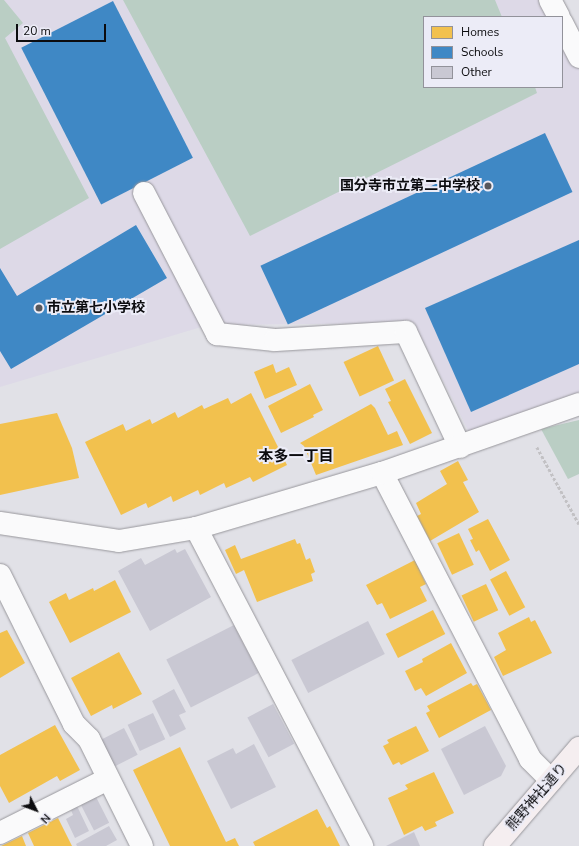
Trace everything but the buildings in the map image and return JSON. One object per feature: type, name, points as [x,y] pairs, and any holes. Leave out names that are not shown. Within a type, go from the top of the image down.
[{"type":"main road","name":"熊野神社通り","points":[[495,846],[579,748]]},
{"type":"street","points":[[550,0],[558,16]]},
{"type":"street","points":[[563,25],[579,57]]},
{"type":"street","points":[[144,193],[217,334],[275,340],[406,332],[460,447]]},
{"type":"street","points":[[0,523],[120,541],[196,528],[382,473],[460,447],[579,404]]},
{"type":"street","points":[[382,473],[530,759],[551,780]]},
{"type":"street","points":[[196,528],[362,846]]},
{"type":"street","points":[[0,575],[74,724],[89,739],[142,846]]},
{"type":"street","points":[[0,833],[108,780]]},
{"type":"path","points":[[525,424],[579,524]]},
{"type":"shaded area","points":[[0,0],[550,0],[558,16],[423,16],[423,88],[563,88],[563,25],[579,57],[579,404],[474,442],[414,323],[208,325],[0,387]]},
{"type":"green space","points":[[0,0],[4,0],[23,23],[5,38],[89,198],[0,249]]},
{"type":"green space","points":[[123,0],[495,0],[502,16],[423,16],[423,88],[535,88],[537,93],[250,236]]},
{"type":"green space","points":[[579,420],[579,474],[568,479],[541,429]]},
{"type":"place","name":"国分寺市立第二中学校","points":[[488,186]]},
{"type":"place","name":"市立第七小学校","points":[[39,308]]},
{"type":"district","name":"本多一丁目","points":[[296,457]]}]
